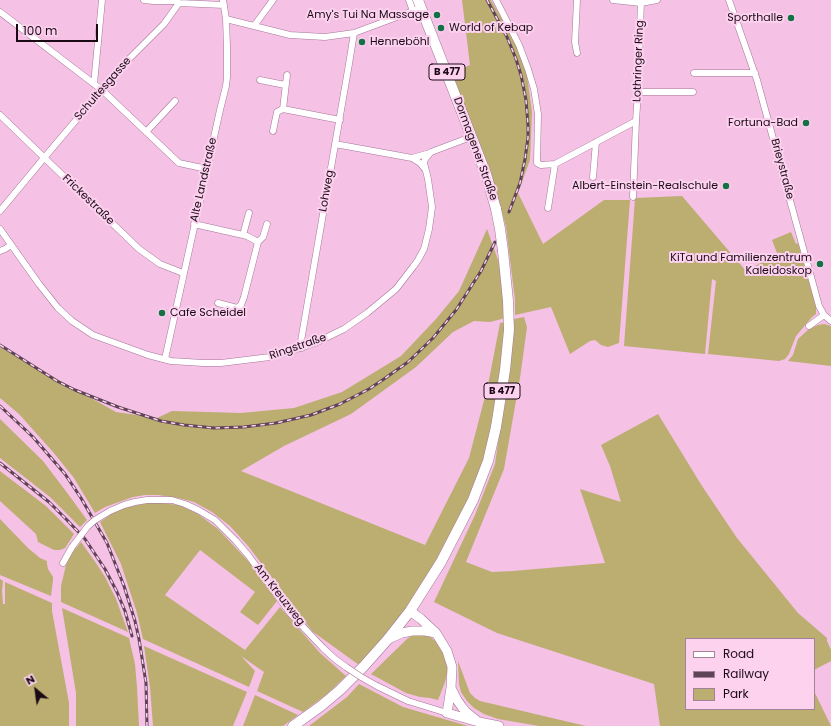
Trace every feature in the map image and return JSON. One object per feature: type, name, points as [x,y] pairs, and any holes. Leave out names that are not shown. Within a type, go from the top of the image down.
[{"type":"main road","name":"Dormagener Straße","points":[[410,611],[441,562],[473,500],[488,461],[501,399],[509,330],[503,251],[496,209],[486,174],[417,7]]},
{"type":"main road","points":[[410,611],[436,633],[447,651],[452,667],[451,688],[447,713],[499,726]]},
{"type":"main road","name":"B 477","points":[[293,726],[321,706],[361,670],[410,611]]},
{"type":"main road","points":[[388,639],[402,633],[412,631],[436,633]]},
{"type":"main road","points":[[451,688],[456,700],[466,712],[479,722]]},
{"type":"street","points":[[94,84],[102,0]]},
{"type":"street","points":[[144,0],[165,0],[176,1],[179,3],[224,3]]},
{"type":"street","points":[[254,26],[273,0]]},
{"type":"street","name":"Dormagener Straße","points":[[408,0],[417,7]]},
{"type":"street","points":[[496,0],[518,45],[534,89],[538,114],[536,163],[541,165],[555,164],[636,121]]},
{"type":"street","points":[[577,0],[575,42],[577,53]]},
{"type":"street","points":[[613,0],[658,0]]},
{"type":"street","name":"Brieystraße","points":[[729,0],[755,73],[819,306],[824,315]]},
{"type":"street","name":"Lothringer Ring","points":[[633,197],[641,1]]},
{"type":"street","name":"Schultesgasse","points":[[0,211],[127,61],[164,24],[179,3]]},
{"type":"street","name":"Alte Landstraße","points":[[165,359],[226,86],[227,56],[224,3]]},
{"type":"street","points":[[226,19],[290,35],[325,37],[354,33],[417,7]]},
{"type":"street","points":[[0,12],[102,90],[179,163],[207,169]]},
{"type":"street","name":"Lohweg","points":[[302,348],[301,341],[354,33]]},
{"type":"street","points":[[694,73],[755,73]]},
{"type":"street","points":[[283,109],[287,75]]},
{"type":"street","points":[[260,80],[285,85]]},
{"type":"street","points":[[638,92],[694,92]]},
{"type":"street","points":[[146,132],[175,101]]},
{"type":"street","points":[[273,130],[277,112],[280,109],[340,120]]},
{"type":"street","name":"Frickestraße","points":[[0,115],[139,249],[160,264],[183,273]]},
{"type":"street","points":[[412,158],[471,137]]},
{"type":"street","points":[[593,177],[596,142]]},
{"type":"street","points":[[335,144],[412,158],[420,163],[426,170]]},
{"type":"street","name":"Ringstraße","points":[[0,229],[46,294],[58,308],[72,321],[93,335],[148,355],[165,359],[203,363],[226,363],[270,357],[291,352],[331,336],[361,318],[396,289],[414,267],[424,249],[429,229],[431,197],[424,163],[431,152]]},
{"type":"street","points":[[548,208],[555,164]]},
{"type":"street","points":[[243,235],[249,213]]},
{"type":"street","points":[[194,224],[247,236],[258,242]]},
{"type":"street","points":[[218,304],[237,308],[241,305],[258,242],[263,237],[268,224]]},
{"type":"street","points":[[0,251],[11,245]]},
{"type":"street","points":[[810,326],[824,315],[831,321]]},
{"type":"street","name":"Am Kreuzweg","points":[[64,563],[72,547],[88,526],[110,511],[124,505],[147,500],[172,500],[185,504],[215,520],[236,540],[290,613],[335,659],[361,677],[408,701],[447,713]]},
{"type":"green space","points":[[462,0],[491,0],[515,42],[526,68],[532,112],[530,160],[518,193],[543,244],[604,200],[630,200],[619,343],[608,347],[601,345],[595,340],[590,341],[570,354],[551,307],[515,315],[515,300],[506,227],[492,176],[452,73],[470,65]]},
{"type":"green space","points":[[682,196],[746,271],[781,252],[777,253],[772,240],[791,232],[796,244],[798,243],[816,307],[816,314],[796,336],[789,354],[785,359],[779,361],[708,354],[716,281],[712,279],[705,354],[624,346],[635,199]]},
{"type":"green space","points":[[487,229],[510,302],[509,317],[490,322],[474,321],[453,332],[416,367],[351,414],[284,446],[241,471],[425,545],[469,458],[488,385],[500,323],[511,321],[488,461],[428,575],[407,610],[359,665],[312,631],[249,547],[230,526],[212,512],[194,502],[158,495],[145,495],[133,497],[105,507],[95,513],[74,478],[53,452],[19,414],[0,398],[0,347],[116,412],[157,418],[172,411],[241,413],[294,408],[342,392],[401,356],[436,319],[459,291]]},
{"type":"green space","points":[[524,317],[527,327],[520,378],[504,469],[466,562],[492,572],[605,563],[580,489],[621,502],[610,466],[601,445],[658,414],[702,486],[737,538],[798,613],[827,638],[831,650],[831,661],[815,669],[815,638],[685,638],[685,710],[815,710],[815,693],[831,726],[660,726],[654,684],[497,633],[434,602],[475,515],[495,464],[514,331],[514,319]]},
{"type":"green space","points":[[824,324],[831,326],[831,366],[788,361],[793,355],[798,339],[809,329]]},
{"type":"green space","points":[[0,419],[43,461],[65,490],[87,520],[80,527],[50,497],[0,458]]},
{"type":"green space","points":[[0,471],[46,506],[74,534],[65,548],[54,550],[38,542],[36,534],[0,501]]},
{"type":"green space","points":[[152,502],[179,505],[198,514],[218,529],[250,563],[277,601],[258,625],[240,612],[255,592],[200,550],[165,595],[245,650],[280,607],[320,653],[346,676],[327,694],[303,712],[257,691],[264,672],[241,656],[255,671],[249,687],[143,639],[137,613],[121,564],[100,522],[116,511]]},
{"type":"green space","points":[[0,519],[28,548],[40,558],[47,561],[48,569],[53,577],[51,596],[0,575]]},
{"type":"green space","points":[[81,542],[105,577],[116,599],[128,632],[61,602],[61,586],[66,565],[72,553]]},
{"type":"green space","points":[[0,579],[3,581],[3,604],[5,604],[5,582],[52,603],[52,611],[69,703],[69,726],[0,726]]},
{"type":"green space","points":[[62,608],[129,638],[135,664],[139,726],[76,726],[76,693]]},
{"type":"green space","points":[[418,633],[428,635],[440,645],[446,656],[448,668],[445,682],[438,700],[406,693],[371,674],[408,638]]},
{"type":"green space","points":[[144,646],[247,692],[233,726],[153,726],[150,687]]},
{"type":"green space","points":[[458,661],[470,693],[480,701],[586,726],[539,726],[498,719],[484,714],[474,708],[461,692],[459,684]]},
{"type":"green space","points":[[359,684],[403,707],[468,726],[309,726],[347,697]]},
{"type":"green space","points":[[255,695],[298,715],[283,726],[243,726]]},
{"type":"railway","points":[[487,0],[507,37],[516,59],[526,100],[528,138],[525,159],[520,183],[509,212]]},
{"type":"railway","points":[[0,345],[57,381],[75,390],[118,407],[161,421],[214,428],[244,427],[276,423],[311,415],[340,404],[369,389],[408,362],[433,338],[456,310],[481,271],[495,242]]},
{"type":"railway","points":[[0,406],[33,437],[65,474],[107,543],[124,586],[139,639],[146,683],[147,726]]},
{"type":"railway","points":[[0,463],[49,502],[85,539],[105,569],[117,592],[125,611],[132,636]]},
{"type":"place","name":"Amy's Tui Na Massage","points":[[437,15]]},
{"type":"place","name":"Sporthalle","points":[[791,18]]},
{"type":"place","name":"World of Kebap","points":[[441,28]]},
{"type":"place","name":"Henneböhl","points":[[362,42]]},
{"type":"place","name":"Fortuna-Bad","points":[[806,123]]},
{"type":"place","name":"Albert-Einstein-Realschule","points":[[726,186]]},
{"type":"place","name":"KiTa und Familienzentrum Kaleidoskop","points":[[820,264]]},
{"type":"place","name":"Cafe Scheidel","points":[[162,313]]}]
